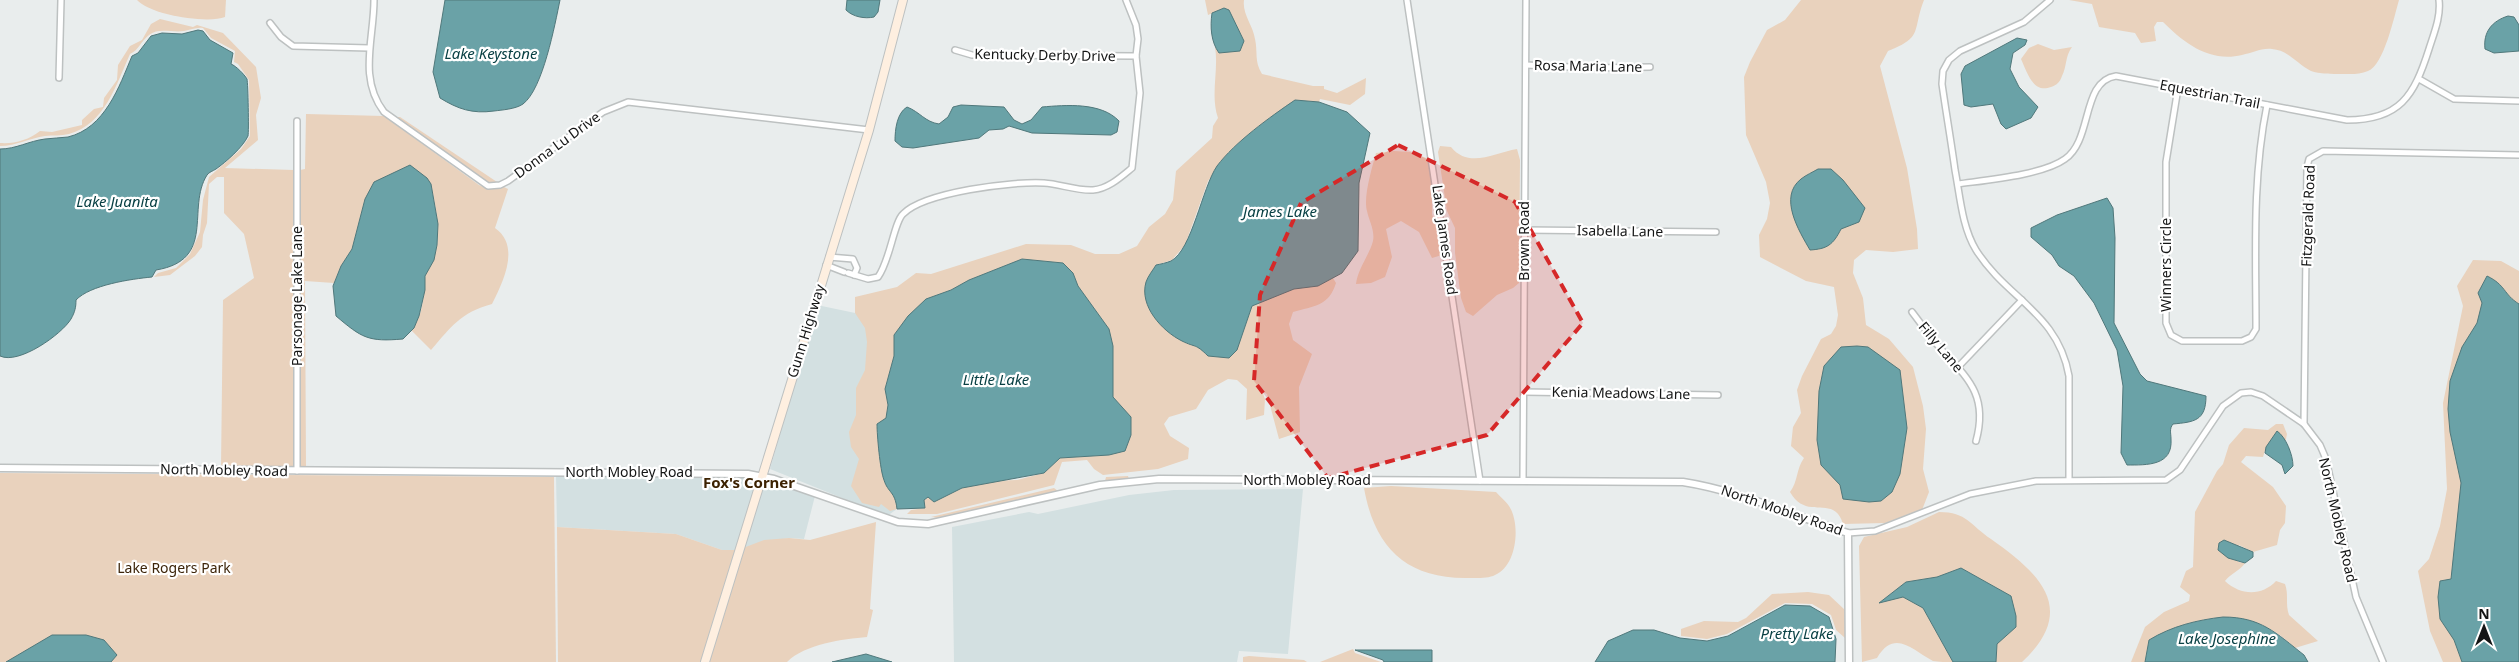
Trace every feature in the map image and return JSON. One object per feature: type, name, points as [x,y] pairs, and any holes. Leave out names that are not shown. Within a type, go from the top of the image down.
[{"type":"main road","name":"Gunn Highway","points":[[705,662],[869,130],[903,0]]},
{"type":"street","points":[[59,78],[61,0]]},
{"type":"street","name":"Donna Lu Drive","points":[[374,0],[374,23],[369,48],[368,69],[378,104],[384,112],[488,186],[500,185],[508,181],[603,112],[628,102],[869,130]]},
{"type":"street","points":[[826,265],[868,279],[878,277],[886,267],[901,215],[935,199],[972,189],[1016,184],[1043,183],[1093,190],[1112,184],[1132,168],[1140,93],[1136,56],[1138,39],[1136,25],[1126,0]]},
{"type":"street","name":"Lake James Road","points":[[1407,0],[1480,481]]},
{"type":"street","name":"Brown Road","points":[[1523,481],[1526,0]]},
{"type":"street","points":[[2050,0],[2024,22],[1960,51],[1949,60],[1943,71],[1942,84],[1964,221],[1976,249],[1993,273],[2052,330],[2067,362],[2070,376],[2069,480]]},
{"type":"street","name":"Equestrian Trail","points":[[1958,184],[2018,174],[2056,164],[2066,158],[2079,144],[2096,87],[2106,77],[2116,76],[2347,120],[2367,120],[2384,115],[2399,106],[2411,94],[2419,79],[2439,20],[2439,0]]},
{"type":"street","points":[[270,23],[281,38],[293,46],[369,48]]},
{"type":"street","name":"Kentucky Derby Drive","points":[[955,50],[972,56],[1136,56]]},
{"type":"street","name":"Rosa Maria Lane","points":[[1526,65],[1593,68],[1650,67]]},
{"type":"street","points":[[2419,79],[2454,99],[2519,101]]},
{"type":"street","name":"Winners Circle","points":[[2178,88],[2166,162],[2166,323],[2171,335],[2182,342],[2242,341],[2251,337],[2256,329],[2256,176],[2267,105]]},
{"type":"street","name":"Parsonage Lake Lane","points":[[297,121],[297,471]]},
{"type":"street","name":"Fitzgerald Road","points":[[2304,424],[2307,167],[2309,159],[2323,151],[2519,155]]},
{"type":"street","name":"Isabella Lane","points":[[1524,230],[1716,232]]},
{"type":"street","points":[[829,256],[852,259],[857,268],[849,273]]},
{"type":"street","points":[[1959,366],[2022,300]]},
{"type":"street","name":"Filly Lane","points":[[1912,312],[1933,340],[1959,366],[1978,401],[1981,421],[1976,440]]},
{"type":"street","name":"Kenia Meadows Lane","points":[[1524,392],[1718,395]]},
{"type":"street","name":"North Mobley Road","points":[[0,468],[762,475],[898,522],[928,524],[1100,486],[1159,479],[1683,482],[1717,487],[1848,533],[1874,531],[1970,494],[2036,481],[2166,480],[2180,470],[2222,406],[2241,393],[2250,392],[2263,396],[2304,424],[2320,444],[2326,460],[2356,597],[2383,662]]},
{"type":"street","points":[[1848,533],[1848,662]]},
{"type":"highlighted area","points":[[1398,145],[1515,202],[1583,323],[1487,435],[1328,478],[1254,381],[1260,295],[1301,203]]},
{"type":"shaded area","points":[[817,305],[879,318],[897,509],[887,516],[770,469]]},
{"type":"shaded area","points":[[556,475],[758,478],[736,550],[722,550],[676,534],[557,527]]},
{"type":"shaded area","points":[[764,479],[815,496],[804,539],[789,538],[743,548]]},
{"type":"shaded area","points":[[1303,489],[1288,654],[1239,651],[1237,662],[954,662],[952,527],[1029,512],[1038,514],[1129,495],[1174,490]]},
{"type":"green space","points":[[137,0],[226,0],[225,17],[193,19],[180,17],[154,10]]},
{"type":"green space","points":[[1205,0],[1244,0],[1245,10],[1254,34],[1257,61],[1262,74],[1313,86],[1324,86],[1324,89],[1337,93],[1366,78],[1365,94],[1350,105],[1320,99],[1319,102],[1295,100],[1234,147],[1208,181],[1185,245],[1172,260],[1156,265],[1182,341],[1197,345],[1208,356],[1241,339],[1252,306],[1294,289],[1318,286],[1333,278],[1336,283],[1333,291],[1325,301],[1293,312],[1289,324],[1293,340],[1312,354],[1299,387],[1300,432],[1279,439],[1267,394],[1262,391],[1265,399],[1264,415],[1246,420],[1247,389],[1237,380],[1228,379],[1208,390],[1196,409],[1169,417],[1164,424],[1170,436],[1189,448],[1188,459],[1158,469],[1103,475],[1094,469],[1087,460],[1062,462],[1054,485],[937,514],[907,514],[911,510],[925,508],[924,500],[929,497],[934,502],[962,488],[988,481],[1017,480],[1044,473],[1060,458],[1109,455],[1123,408],[1113,397],[1109,329],[1078,286],[1073,273],[1063,263],[1022,259],[926,299],[894,335],[894,356],[885,389],[888,405],[886,418],[877,434],[884,481],[896,497],[897,509],[890,511],[881,504],[879,507],[862,503],[851,486],[859,459],[851,447],[849,432],[856,415],[856,388],[865,370],[867,342],[865,328],[855,313],[855,297],[897,287],[916,273],[931,274],[1026,244],[1071,245],[1095,254],[1119,254],[1137,246],[1149,227],[1165,214],[1173,200],[1176,171],[1212,138],[1213,126],[1218,118],[1215,100],[1215,47],[1219,53],[1237,25],[1224,8],[1208,15]]},
{"type":"green space","points":[[1801,0],[1924,0],[1912,37],[1888,51],[1880,66],[1907,168],[1917,229],[1918,249],[1893,252],[1866,250],[1854,260],[1853,273],[1863,298],[1866,325],[1889,339],[1913,367],[1923,406],[1926,429],[1923,469],[1929,492],[1922,510],[1885,523],[1843,524],[1839,515],[1833,510],[1804,505],[1797,501],[1790,492],[1804,458],[1791,446],[1793,427],[1801,413],[1797,390],[1821,339],[1831,334],[1836,326],[1838,315],[1834,287],[1806,281],[1760,257],[1759,235],[1767,219],[1770,203],[1766,182],[1746,135],[1744,77],[1767,30],[1785,20]]},
{"type":"green space","points":[[2069,0],[2399,0],[2388,40],[2374,67],[2361,73],[2326,74],[2311,71],[2278,50],[2264,49],[2230,57],[2208,54],[2189,44],[2163,22],[2157,22],[2154,27],[2156,41],[2141,43],[2135,33],[2099,27],[2092,4]]},
{"type":"green space","points":[[160,19],[193,27],[197,25],[223,33],[256,67],[261,98],[256,115],[258,140],[225,168],[294,170],[295,468],[221,467],[223,300],[254,278],[244,234],[224,213],[224,177],[217,177],[209,184],[207,223],[202,247],[195,256],[170,275],[154,277],[158,273],[176,268],[190,254],[200,232],[203,200],[209,177],[241,149],[250,136],[249,80],[238,64],[234,62],[235,51],[211,38],[203,28],[187,31],[157,31],[146,37],[136,50],[130,54],[108,102],[92,122],[69,134],[45,136],[12,145],[0,146],[0,143],[21,141],[40,131],[52,132],[82,125],[82,120],[94,109],[103,107],[104,98],[117,80],[118,65],[130,46],[142,40],[151,24]]},
{"type":"green space","points":[[2038,44],[2054,50],[2072,47],[2060,80],[2051,87],[2045,88],[2035,85],[2021,59],[2029,48]]},
{"type":"green space","points":[[306,114],[384,116],[479,185],[488,189],[504,187],[508,189],[495,228],[503,236],[507,244],[508,254],[505,275],[492,304],[472,312],[457,321],[431,350],[411,330],[418,319],[426,274],[437,246],[437,222],[431,184],[365,199],[352,249],[341,266],[334,283],[305,281],[306,468],[300,468],[300,170],[305,169]]},
{"type":"green space","points":[[395,117],[400,117],[497,182],[488,183],[482,180]]},
{"type":"green space","points":[[1440,146],[1451,147],[1458,154],[1474,158],[1482,158],[1517,149],[1520,160],[1519,283],[1513,288],[1497,295],[1473,316],[1466,312],[1461,298],[1455,253],[1455,228],[1447,211],[1438,152]]},
{"type":"green space","points":[[1410,152],[1429,159],[1432,184],[1432,214],[1441,242],[1442,255],[1432,258],[1419,232],[1401,221],[1386,229],[1392,257],[1385,277],[1371,283],[1356,284],[1373,241],[1366,198],[1368,182],[1376,153]]},
{"type":"green space","points":[[2473,260],[2501,261],[2519,271],[2519,662],[2443,662],[2430,631],[2418,571],[2429,559],[2440,526],[2447,489],[2443,403],[2463,306],[2457,286]]},
{"type":"green space","points":[[2276,424],[2283,424],[2287,434],[2285,444],[2281,434],[2266,447],[2263,457],[2246,456],[2241,462],[2273,487],[2286,506],[2285,523],[2280,530],[2277,545],[2253,552],[2239,545],[2238,562],[2245,563],[2225,581],[2244,592],[2258,592],[2276,581],[2285,584],[2289,615],[2318,641],[2295,648],[2260,624],[2225,617],[2207,619],[2188,624],[2149,640],[2145,662],[2131,662],[2145,627],[2164,612],[2189,601],[2190,595],[2180,587],[2186,571],[2193,567],[2195,512],[2217,471],[2223,464],[2229,445],[2244,428],[2268,430]]},
{"type":"green space","name":"Lake Rogers Park","points":[[0,473],[554,477],[556,662],[0,662]]},
{"type":"green space","points":[[1128,476],[1129,479],[1101,482],[1105,481],[1106,477]]},
{"type":"green space","points":[[1095,483],[940,518],[931,517],[1054,488],[1058,491]]},
{"type":"green space","points":[[1391,486],[1496,492],[1509,506],[1515,523],[1515,544],[1508,563],[1495,575],[1476,578],[1444,576],[1425,572],[1409,565],[1384,542],[1375,526],[1364,488]]},
{"type":"green space","points":[[1939,512],[1956,514],[1968,520],[2024,565],[2037,579],[2046,593],[2050,609],[2048,625],[2039,643],[2022,662],[1996,662],[1997,644],[2011,596],[1961,568],[1937,577],[1906,582],[1880,602],[1903,597],[1923,608],[1953,662],[1933,661],[1904,644],[1897,643],[1891,644],[1884,649],[1877,658],[1862,662],[1859,546],[1864,537],[1907,527]]},
{"type":"green space","points":[[876,522],[870,609],[873,610],[867,637],[836,641],[814,647],[787,662],[708,662],[743,548],[764,540],[789,538],[810,540]]},
{"type":"green space","points":[[557,527],[676,534],[722,550],[736,550],[702,662],[558,662]]},
{"type":"green space","points":[[1808,592],[1829,595],[1845,610],[1845,638],[1836,630],[1831,615],[1812,604],[1785,603],[1727,634],[1707,639],[1681,636],[1681,629],[1704,621],[1738,622],[1746,618],[1772,594]]},
{"type":"green space","points":[[1353,649],[1355,653],[1381,662],[1320,662]]},
{"type":"green space","points":[[1243,657],[1304,660],[1307,662],[1243,662]]},
{"type":"water","name":"Lake Keystone","points":[[445,0],[560,0],[542,71],[537,85],[523,104],[509,109],[479,112],[459,108],[440,98],[433,72]]},
{"type":"water","points":[[847,0],[880,0],[878,12],[874,17],[863,18],[856,16],[846,10]]},
{"type":"water","points":[[1224,8],[1229,10],[1244,41],[1240,51],[1219,53],[1214,44],[1211,29],[1212,13]]},
{"type":"water","points":[[2508,16],[2514,17],[2519,25],[2519,51],[2494,53],[2485,49],[2487,32],[2493,24]]},
{"type":"water","name":"Lake Juanita","points":[[198,30],[203,31],[210,40],[233,53],[231,64],[240,70],[247,79],[248,136],[234,154],[207,175],[201,188],[193,244],[187,256],[175,264],[156,270],[152,277],[133,279],[91,290],[76,300],[75,310],[71,319],[50,340],[18,356],[8,358],[0,356],[0,149],[12,148],[39,140],[68,137],[81,132],[101,116],[116,93],[132,56],[138,53],[151,36],[162,33],[182,34]]},
{"type":"water","points":[[2017,38],[2027,40],[2025,45],[2013,53],[2010,69],[2019,87],[2038,107],[2031,118],[2006,129],[2001,124],[1993,104],[1971,107],[1964,105],[1961,74],[1965,66]]},
{"type":"water","name":"James Lake","points":[[1295,100],[1319,102],[1347,112],[1370,133],[1359,183],[1358,251],[1342,273],[1318,286],[1294,289],[1252,306],[1237,350],[1229,358],[1208,356],[1198,347],[1174,337],[1154,317],[1146,300],[1146,282],[1156,265],[1171,261],[1185,245],[1206,189],[1217,166],[1224,157],[1264,122]]},
{"type":"water","points":[[961,105],[1004,107],[1014,120],[1022,124],[1031,120],[1042,107],[1062,106],[1093,108],[1112,115],[1119,121],[1117,132],[1111,135],[1032,133],[1009,126],[1003,129],[989,130],[979,138],[913,148],[902,147],[895,141],[899,117],[907,107],[930,121],[939,124],[948,117],[953,107]]},
{"type":"water","points":[[410,165],[427,178],[431,184],[438,224],[434,260],[425,276],[425,290],[414,328],[403,339],[373,339],[359,334],[336,316],[333,286],[341,266],[352,249],[365,199],[374,182]]},
{"type":"water","points":[[1818,169],[1831,169],[1843,180],[1865,208],[1859,222],[1841,229],[1829,245],[1821,249],[1810,250],[1796,224],[1791,204],[1791,195],[1794,186],[1801,179]]},
{"type":"water","points":[[2107,198],[2113,208],[2115,238],[2114,323],[2140,374],[2147,381],[2206,396],[2204,411],[2201,415],[2193,421],[2173,424],[2171,429],[2171,448],[2168,454],[2163,459],[2150,464],[2127,465],[2121,453],[2123,386],[2117,350],[2094,303],[2074,276],[2059,266],[2052,255],[2031,237],[2031,228],[2057,215]]},
{"type":"water","name":"Little Lake","points":[[1022,259],[1063,263],[1073,273],[1078,286],[1109,329],[1113,346],[1113,397],[1131,417],[1131,435],[1125,451],[1109,455],[1060,458],[1044,473],[962,488],[934,502],[928,497],[924,500],[925,508],[897,509],[895,499],[883,475],[877,424],[886,418],[888,405],[885,389],[894,356],[894,335],[908,316],[926,299]]},
{"type":"water","points":[[2487,276],[2498,283],[2519,304],[2519,662],[2462,662],[2454,640],[2440,619],[2438,597],[2440,581],[2451,579],[2461,483],[2450,432],[2448,409],[2450,381],[2462,347],[2477,323],[2482,303],[2478,293]]},
{"type":"water","points":[[1841,347],[1868,347],[1900,370],[1907,428],[1900,474],[1892,492],[1881,501],[1869,502],[1843,499],[1840,485],[1821,465],[1817,440],[1819,391],[1824,366]]},
{"type":"water","points":[[2277,431],[2286,442],[2293,462],[2293,466],[2285,474],[2282,465],[2265,453],[2266,447]]},
{"type":"water","points":[[2224,540],[2253,552],[2253,557],[2245,563],[2228,558],[2218,550],[2219,543]]},
{"type":"water","points":[[1961,568],[2011,596],[2016,616],[2016,627],[1997,644],[1996,662],[1953,662],[1923,608],[1903,597],[1879,603],[1906,582],[1937,577]]},
{"type":"water","name":"Pretty Lake","points":[[1785,605],[1810,606],[1829,617],[1836,639],[1835,662],[1595,662],[1608,641],[1633,630],[1654,630],[1680,638],[1707,641],[1728,636]]},
{"type":"water","name":"Lake Josephine","points":[[2223,617],[2258,623],[2285,640],[2304,655],[2308,662],[2145,662],[2149,640],[2185,624]]},
{"type":"water","points":[[52,635],[86,635],[104,640],[117,655],[111,662],[6,662]]},
{"type":"water","points":[[1355,650],[1432,650],[1432,662],[1384,662]]},
{"type":"water","points":[[866,654],[892,662],[832,662]]},
{"type":"district","name":"Fox's Corner","points":[[749,483]]}]
